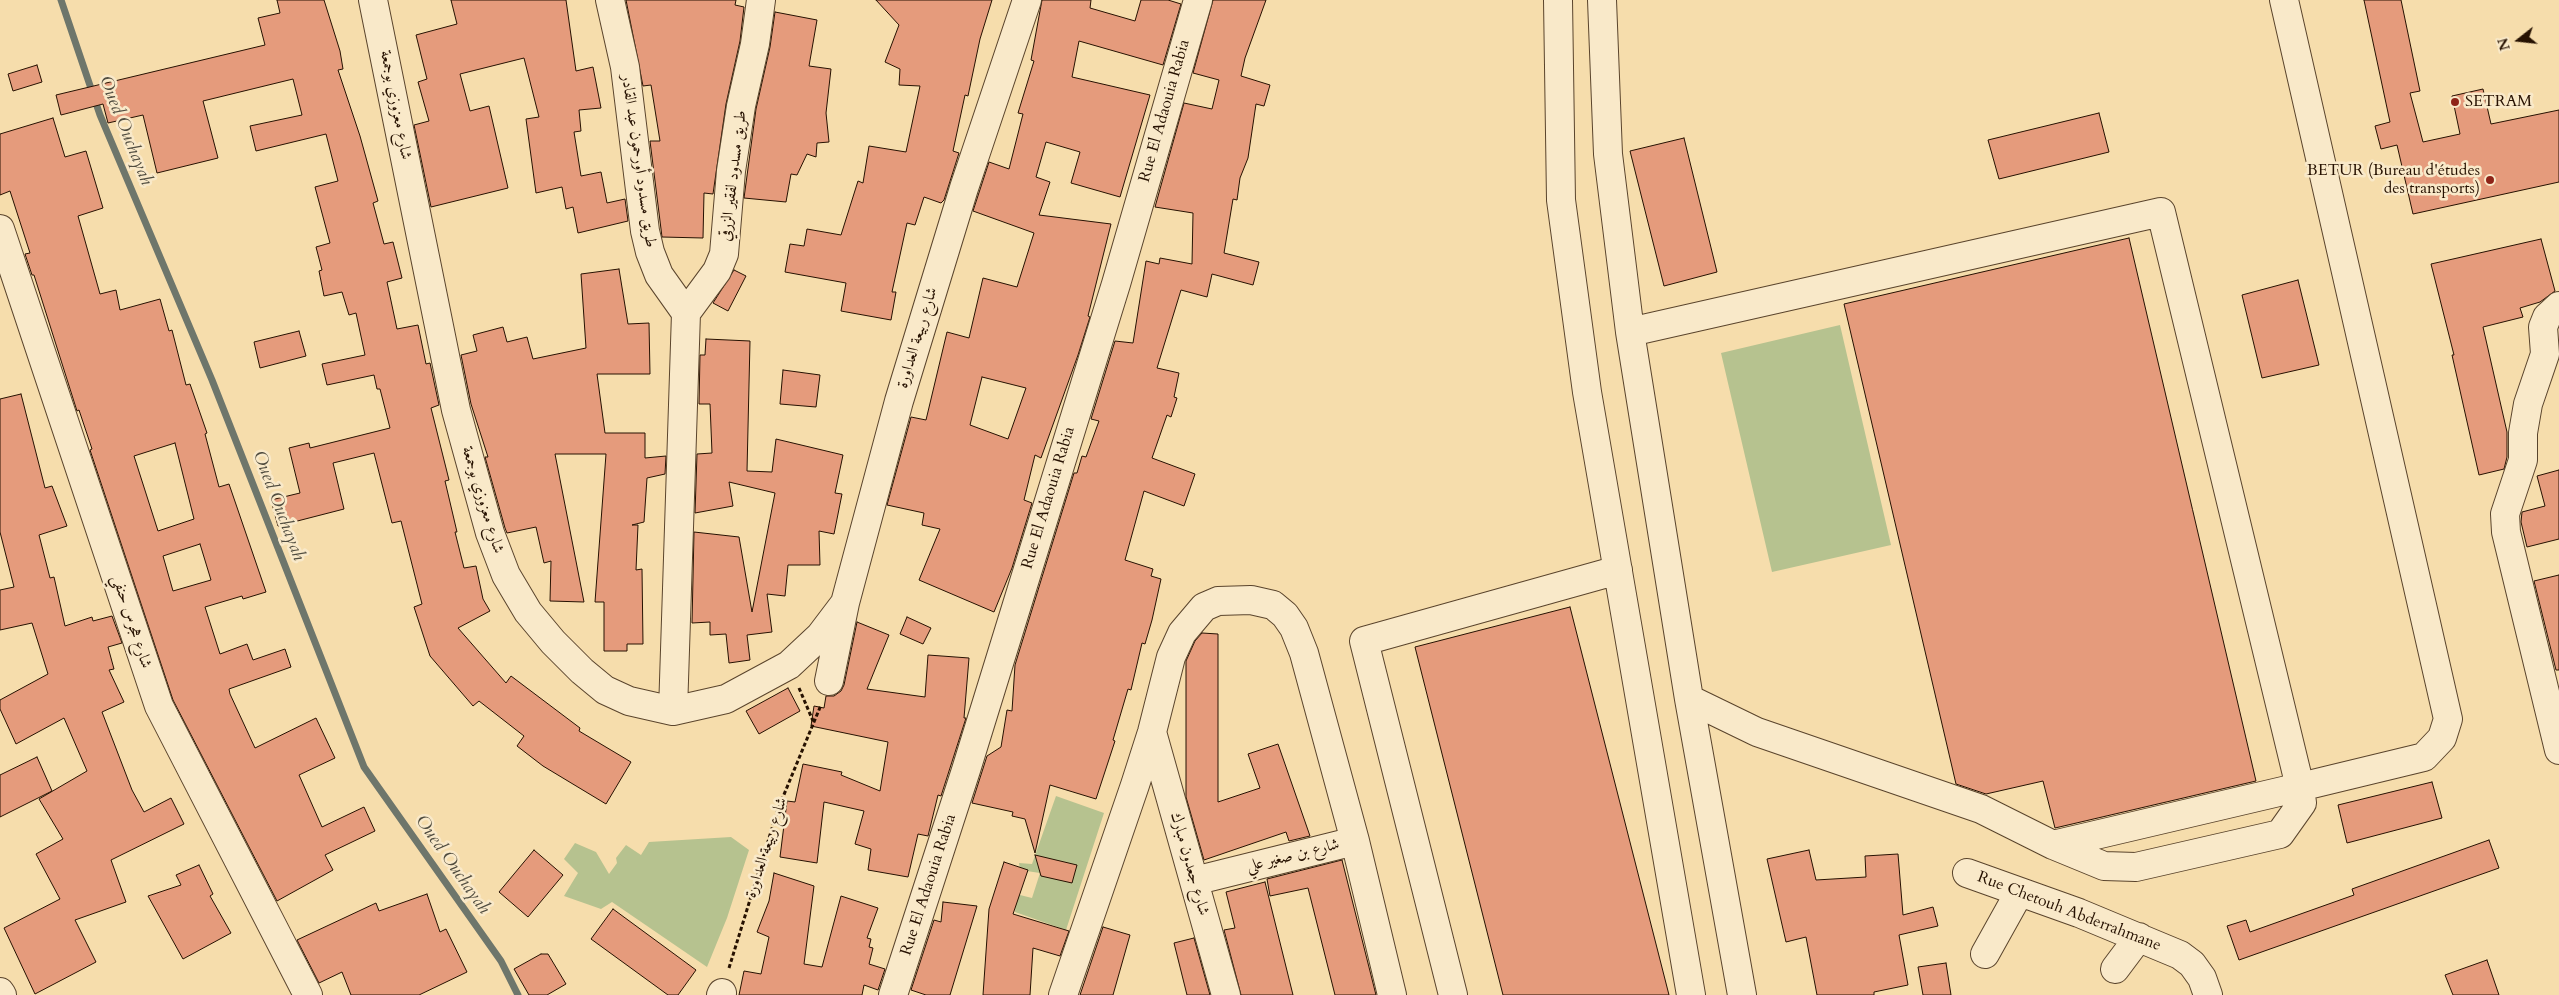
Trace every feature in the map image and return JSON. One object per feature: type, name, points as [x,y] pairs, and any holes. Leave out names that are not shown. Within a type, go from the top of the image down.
[{"type":"street","name":"شارع معزوزي بوجمعة","points":[[373,0],[456,410],[490,533],[506,575],[528,612],[582,672],[605,690],[629,701],[673,711],[726,699],[789,665],[820,636],[845,603]]},
{"type":"street","name":"طريق مسدود أورحمون عبد القادر","points":[[610,0],[625,67],[645,231],[650,252],[659,275],[686,313]]},
{"type":"street","name":"طريق مسدود لفقير الزرقي","points":[[686,313],[716,270],[724,254],[732,171],[741,106],[755,44],[760,0]]},
{"type":"street","name":"شارع ربيعة العداورة","points":[[825,692],[845,603],[899,401],[964,188],[1027,0]]},
{"type":"street","name":"Rue El Adaouia Rabia","points":[[893,995],[966,770],[1116,284],[1198,0]]},
{"type":"street","points":[[1558,0],[1561,200],[1587,392],[1691,995]]},
{"type":"street","points":[[1602,0],[1608,154],[1630,332],[1690,698],[1742,995]]},
{"type":"street","points":[[2053,845],[2424,757],[2442,738],[2448,719],[2284,0]]},
{"type":"street","points":[[1630,332],[2160,212],[2300,787],[2302,803],[2280,834],[2136,867],[2104,866],[2053,845],[1981,808],[1757,732],[1690,698]]},
{"type":"street","name":"شارع هجرس حنفي","points":[[0,229],[159,706],[308,995]]},
{"type":"street","points":[[2559,306],[2547,317],[2543,327],[2552,353],[2528,404],[2523,433],[2523,460],[2505,514],[2506,532],[2559,750]]},
{"type":"street","points":[[673,711],[686,313]]},
{"type":"street","points":[[1452,995],[1364,641],[1618,570]]},
{"type":"street","points":[[1063,995],[1152,732],[1171,657],[1182,633],[1204,607],[1218,601],[1251,600],[1273,605],[1285,615],[1294,628],[1304,653],[1355,840]]},
{"type":"street","name":"شارع جعدون مبارك","points":[[1152,732],[1226,995]]},
{"type":"street","name":"شارع بن صغير علي","points":[[1194,881],[1355,840],[1392,995]]},
{"type":"street","name":"Rue Chetouh Abderrahmane","points":[[1967,873],[2079,913],[2180,955],[2192,964],[2202,978],[2208,995]]},
{"type":"street","points":[[1986,954],[2019,893]]},
{"type":"street","points":[[2116,969],[2139,937]]},
{"type":"path","points":[[798,686],[814,722]]},
{"type":"path","name":"شارع ربيعة العداورة","points":[[722,994],[778,809],[825,692]]},
{"type":"green space","points":[[1840,325],[1891,545],[1772,572],[1721,353]]},
{"type":"green space","points":[[1056,796],[1104,813],[1066,930],[1015,912],[1016,894],[1032,898],[1040,873],[1020,870],[1019,863],[1032,864]]},
{"type":"green space","points":[[731,837],[749,850],[727,918],[707,967],[612,902],[601,909],[564,896],[578,873],[564,859],[575,843],[596,852],[609,874],[617,863],[616,858],[626,845],[641,855],[649,842]]},
{"type":"building","points":[[277,0],[324,0],[340,51],[343,69],[338,70],[360,136],[378,201],[373,203],[384,244],[393,242],[402,278],[387,282],[397,329],[418,325],[426,364],[430,363],[439,405],[431,408],[449,480],[445,481],[457,532],[455,532],[464,568],[476,566],[483,599],[490,611],[458,628],[506,683],[511,676],[580,728],[579,731],[631,762],[606,804],[543,766],[517,746],[524,736],[479,701],[473,706],[430,656],[414,607],[422,604],[401,521],[392,523],[374,453],[333,463],[344,509],[278,526],[271,500],[300,493],[289,448],[309,443],[310,448],[390,428],[380,389],[377,389],[374,375],[327,385],[322,364],[365,355],[356,313],[349,315],[342,292],[324,296],[319,271],[322,270],[316,247],[330,243],[315,187],[338,181],[326,134],[256,151],[250,126],[302,115],[293,79],[203,101],[218,158],[157,173],[143,115],[108,123],[103,104],[61,115],[56,95],[265,45],[258,18],[280,13]]},
{"type":"building","points":[[451,0],[566,0],[576,71],[593,67],[601,108],[579,110],[581,131],[574,132],[581,176],[601,172],[607,203],[625,199],[628,221],[578,233],[573,207],[566,209],[562,187],[536,193],[526,119],[539,117],[524,58],[460,74],[470,111],[489,106],[508,188],[431,207],[414,125],[429,121],[418,82],[427,79],[416,35],[457,24]]},
{"type":"building","points":[[626,0],[736,0],[735,5],[744,7],[740,41],[726,104],[713,194],[704,193],[703,238],[662,237],[650,141],[660,141],[651,85],[643,86]]},
{"type":"building","points":[[876,0],[992,0],[980,39],[968,96],[965,95],[953,151],[959,153],[944,200],[941,203],[924,197],[915,225],[907,223],[892,292],[896,292],[891,320],[841,311],[846,283],[785,272],[790,244],[804,246],[807,229],[841,235],[858,181],[863,183],[869,146],[906,152],[920,86],[899,85],[900,69],[885,62],[899,25]]},
{"type":"building","points":[[1042,0],[1091,0],[1090,8],[1135,21],[1141,0],[1168,0],[1181,4],[1163,65],[1079,41],[1072,77],[1150,95],[1120,197],[1071,183],[1080,152],[1046,142],[1036,177],[1050,182],[1039,215],[1111,224],[1088,316],[1090,317],[1041,458],[1035,455],[1024,500],[1032,503],[1012,568],[994,612],[919,580],[940,529],[922,525],[924,513],[887,505],[911,417],[926,420],[947,332],[969,338],[983,278],[1017,287],[1034,233],[973,211],[989,162],[1009,169],[1023,114],[1018,113],[1034,61],[1031,60]],"holes":[[[982,377],[1026,388],[1008,439],[970,425]]]},
{"type":"building","points":[[1213,0],[1266,0],[1245,58],[1241,76],[1270,85],[1264,106],[1256,104],[1248,158],[1240,178],[1237,200],[1233,199],[1224,253],[1259,262],[1253,285],[1212,274],[1207,297],[1181,290],[1157,368],[1179,373],[1174,397],[1177,398],[1171,417],[1167,415],[1152,458],[1195,474],[1184,506],[1144,491],[1125,560],[1153,569],[1151,576],[1161,579],[1145,644],[1142,643],[1131,690],[1128,689],[1113,740],[1115,741],[1096,799],[1050,785],[1035,853],[1025,819],[1012,816],[1013,812],[972,803],[987,756],[1001,747],[1007,710],[1012,711],[1015,665],[1074,473],[1077,473],[1082,456],[1086,457],[1099,421],[1091,419],[1115,341],[1133,343],[1146,261],[1159,264],[1160,258],[1192,264],[1193,213],[1155,207],[1184,103],[1212,109],[1219,80],[1193,73]]},
{"type":"building","points":[[2364,0],[2401,0],[2420,91],[2410,93],[2423,142],[2460,134],[2452,96],[2483,89],[2491,124],[2559,110],[2559,182],[2413,214],[2397,145],[2381,149],[2375,126],[2390,122]]},
{"type":"building","points":[[775,12],[817,20],[809,66],[831,69],[826,113],[829,142],[817,143],[816,157],[807,154],[797,175],[791,174],[786,202],[744,198],[756,109],[770,47]]},
{"type":"building","points":[[37,65],[42,82],[13,91],[8,74]]},
{"type":"building","points":[[2099,113],[2109,152],[1999,179],[1988,140]]},
{"type":"building","points":[[53,118],[65,157],[86,151],[103,208],[78,216],[100,294],[116,290],[120,310],[160,299],[169,331],[172,330],[186,385],[190,384],[207,433],[205,434],[219,487],[229,484],[266,592],[243,599],[242,596],[205,607],[220,654],[247,644],[253,660],[285,649],[291,667],[229,689],[230,694],[255,748],[316,718],[335,758],[299,775],[322,827],[364,807],[375,831],[325,855],[333,870],[277,901],[173,700],[90,450],[92,449],[79,410],[77,411],[34,275],[32,275],[25,254],[30,253],[10,191],[0,195],[0,134]],"holes":[[[175,443],[194,519],[158,531],[134,456]],[[200,544],[211,580],[173,591],[163,556]]]},
{"type":"building","points":[[1684,138],[1717,272],[1664,286],[1630,151]]},
{"type":"building","points":[[2129,238],[2256,781],[2055,828],[2043,781],[1986,794],[1956,784],[1844,304]]},
{"type":"building","points":[[2541,239],[2555,291],[2540,302],[2520,308],[2523,317],[2483,327],[2507,432],[2507,457],[2504,469],[2479,475],[2452,355],[2454,355],[2431,264]]},
{"type":"building","points":[[619,269],[628,324],[649,323],[650,374],[597,374],[605,433],[645,433],[645,458],[666,456],[665,474],[647,478],[644,522],[632,525],[638,525],[636,570],[642,569],[643,644],[627,644],[627,651],[604,651],[604,602],[595,602],[606,454],[555,454],[584,602],[550,601],[551,561],[544,563],[536,527],[507,533],[505,528],[485,457],[488,457],[471,404],[461,355],[477,351],[473,335],[503,327],[507,342],[527,337],[533,359],[586,348],[581,274]]},
{"type":"building","points":[[734,270],[746,276],[728,311],[713,303]]},
{"type":"building","points":[[2298,280],[2319,365],[2262,378],[2242,295]]},
{"type":"building","points":[[299,331],[306,356],[260,368],[254,342]]},
{"type":"building","points":[[706,339],[750,341],[747,471],[772,472],[776,439],[843,455],[835,493],[842,494],[834,534],[819,531],[820,565],[788,565],[785,596],[767,594],[772,632],[747,635],[750,660],[729,663],[726,634],[710,635],[710,622],[692,623],[694,532],[739,537],[752,612],[775,493],[729,482],[733,506],[695,513],[697,454],[712,453],[710,404],[699,404],[700,355],[705,355]]},
{"type":"building","points":[[783,370],[820,375],[816,407],[780,404]]},
{"type":"building","points":[[21,394],[45,488],[52,486],[67,526],[39,535],[50,578],[54,577],[65,626],[92,617],[93,621],[112,616],[122,643],[108,647],[114,669],[109,670],[124,702],[102,712],[132,790],[144,812],[171,798],[184,824],[111,860],[126,902],[75,920],[96,962],[35,994],[4,928],[60,899],[36,854],[63,839],[39,799],[87,771],[64,718],[16,744],[0,709],[0,700],[48,674],[32,623],[0,630],[0,590],[14,587],[0,532],[0,399]]},
{"type":"building","points":[[2559,470],[2559,539],[2527,547],[2521,522],[2522,512],[2545,506],[2537,476]]},
{"type":"building","points":[[2559,575],[2559,670],[2556,670],[2534,581]]},
{"type":"building","points":[[1570,607],[1669,995],[1503,995],[1415,647]]},
{"type":"building","points":[[907,617],[931,628],[923,644],[900,634]]},
{"type":"building","points":[[857,622],[889,635],[867,689],[925,697],[928,655],[969,658],[964,718],[966,718],[941,796],[938,795],[928,836],[918,834],[908,877],[868,870],[871,849],[855,844],[864,811],[824,802],[817,863],[780,857],[787,801],[795,802],[803,764],[842,772],[841,775],[880,791],[888,742],[811,726],[814,706],[824,708],[826,696],[834,696],[841,691],[844,685]]},
{"type":"building","points":[[1202,633],[1218,634],[1218,802],[1260,788],[1248,754],[1278,744],[1310,836],[1289,841],[1286,832],[1204,860],[1186,797],[1186,661],[1195,641]]},
{"type":"building","points":[[788,688],[800,711],[759,734],[746,711]]},
{"type":"building","points":[[37,757],[52,791],[0,817],[0,775]]},
{"type":"building","points":[[2432,782],[2442,818],[2347,843],[2338,805]]},
{"type":"building","points":[[2489,840],[2499,868],[2239,960],[2227,926],[2246,920],[2250,932],[2354,895],[2352,889]]},
{"type":"building","points":[[534,850],[563,875],[528,917],[499,892]]},
{"type":"building","points":[[1809,850],[1816,880],[1866,877],[1865,856],[1898,854],[1903,915],[1933,907],[1938,926],[1899,935],[1908,985],[1874,992],[1874,995],[1817,995],[1806,937],[1786,942],[1767,859]]},
{"type":"building","points":[[1035,855],[1077,865],[1072,883],[1041,876]]},
{"type":"building","points":[[1342,860],[1376,995],[1335,995],[1308,888],[1270,896],[1267,879]]},
{"type":"building","points":[[1004,862],[1028,870],[1013,914],[1069,931],[1060,956],[1033,948],[1030,995],[983,995],[989,909]]},
{"type":"building","points":[[199,865],[213,894],[210,896],[231,933],[183,959],[148,896],[181,885],[176,875]]},
{"type":"building","points":[[774,873],[814,886],[804,964],[822,967],[841,896],[878,908],[867,938],[871,939],[869,947],[873,948],[869,964],[885,969],[878,990],[864,985],[862,995],[739,995],[744,971],[761,974],[769,937],[757,932],[769,901]]},
{"type":"building","points":[[1265,882],[1293,995],[1241,995],[1224,930],[1235,928],[1226,892]]},
{"type":"building","points":[[427,894],[440,932],[446,929],[467,972],[419,995],[351,995],[342,972],[319,983],[297,940],[376,903],[379,911]]},
{"type":"building","points":[[943,902],[977,906],[950,995],[926,995],[911,990],[934,920],[941,922]]},
{"type":"building","points":[[613,909],[696,970],[678,995],[668,995],[591,939]]},
{"type":"building","points":[[1103,927],[1130,935],[1113,995],[1080,995]]},
{"type":"building","points":[[1194,938],[1210,995],[1187,995],[1174,943]]},
{"type":"building","points":[[541,954],[548,954],[566,984],[547,995],[529,995],[514,969]]},
{"type":"building","points":[[2487,960],[2499,995],[2453,995],[2445,975]]},
{"type":"building","points":[[1946,963],[1951,995],[1923,995],[1918,967]]},
{"type":"waterway","name":"Oued Ouchayah","points":[[61,0],[100,115],[212,380],[364,767],[501,961],[518,995]]},
{"type":"place","name":"SETRAM","points":[[2455,102]]},
{"type":"place","name":"BETUR (Bureau d'études des transports)","points":[[2490,180]]}]
